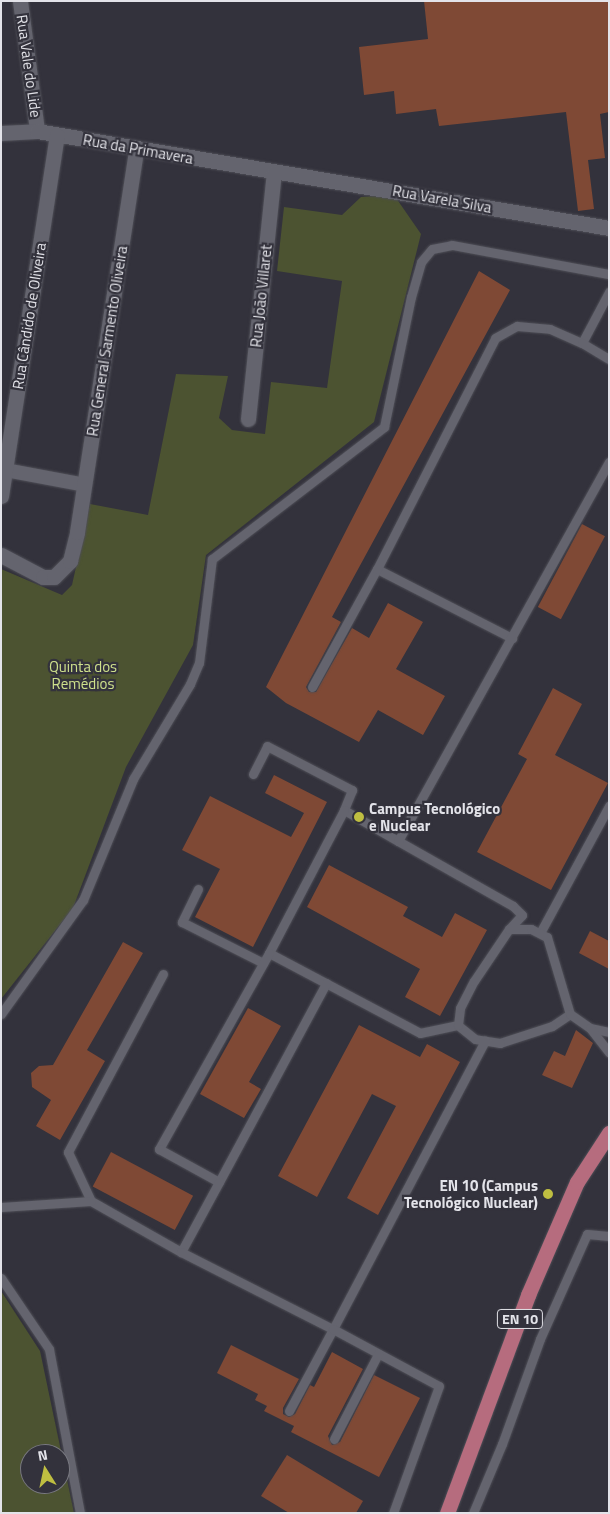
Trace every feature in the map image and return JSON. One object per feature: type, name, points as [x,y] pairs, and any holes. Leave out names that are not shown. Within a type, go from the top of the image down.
[{"type":"main road","name":"EN 10","points":[[446,1513],[528,1295],[576,1182],[609,1133]]},
{"type":"street","name":"Rua Vale do Lide","points":[[20,1],[37,131]]},
{"type":"street","name":"Rua da Primavera","points":[[1,133],[37,131],[136,150],[274,172]]},
{"type":"street","name":"Rua Cândido de Oliveira","points":[[1,496],[56,135]]},
{"type":"street","name":"Rua General Sarmento Oliveira","points":[[1,556],[43,577],[54,577],[70,561],[85,485],[136,150]]},
{"type":"street","name":"Rua Varela Silva","points":[[274,172],[609,228]]},
{"type":"street","name":"Rua João Villaret","points":[[248,420],[274,172]]},
{"type":"street","points":[[5,470],[85,485]]},
{"type":"lane","points":[[1,1014],[83,900],[133,779],[190,684],[199,663],[212,559],[384,428],[411,297],[421,262],[432,249],[452,245],[609,274]]},
{"type":"lane","points":[[582,342],[609,292]]},
{"type":"lane","points":[[312,687],[377,569],[495,338],[517,326],[550,329],[582,342],[609,359]]},
{"type":"lane","points":[[398,841],[609,462]]},
{"type":"lane","points":[[377,569],[512,638]]},
{"type":"lane","points":[[219,1182],[160,1149],[269,953],[344,810],[352,790],[267,746],[253,774]]},
{"type":"lane","points":[[540,933],[609,806]]},
{"type":"lane","points":[[344,810],[512,906],[522,915],[509,929],[474,981],[460,1008],[458,1025]]},
{"type":"lane","points":[[198,889],[182,922],[263,963]]},
{"type":"lane","points":[[509,929],[531,929],[547,937],[570,1014],[590,1028],[609,1052]]},
{"type":"lane","points":[[269,953],[420,1033],[458,1025]]},
{"type":"lane","points":[[91,1201],[68,1152],[163,974]]},
{"type":"lane","points":[[181,1252],[326,983]]},
{"type":"lane","points":[[458,1025],[475,1039],[500,1043],[552,1026],[570,1014]]},
{"type":"lane","points":[[590,1028],[609,1032]]},
{"type":"lane","points":[[289,1411],[486,1041]]},
{"type":"lane","points":[[1,1207],[91,1201],[181,1252],[333,1329],[439,1386],[394,1513]]},
{"type":"lane","points":[[473,1513],[502,1444],[540,1339],[587,1234],[609,1236]]},
{"type":"lane","points":[[1,1278],[49,1349],[80,1513]]},
{"type":"lane","points":[[334,1439],[378,1354]]},
{"type":"green space","name":"Quinta dos Remédios","points":[[394,195],[421,234],[374,422],[206,555],[193,645],[126,767],[73,908],[1,999],[1,569],[62,595],[72,585],[90,504],[148,515],[176,374],[228,376],[219,418],[232,430],[265,434],[271,382],[327,388],[342,281],[277,271],[284,207],[342,215],[361,197]]},
{"type":"green space","points":[[1,1291],[40,1351],[60,1444],[20,1444],[20,1494],[70,1494],[74,1513],[1,1513]]},
{"type":"building","points":[[424,1],[609,1],[609,112],[600,114],[605,158],[588,160],[594,209],[578,211],[566,112],[439,126],[436,109],[396,114],[394,91],[364,95],[359,47],[428,39]]},
{"type":"building","points":[[479,271],[510,290],[332,617],[341,622],[306,687],[309,692],[316,692],[352,628],[369,638],[388,603],[423,622],[396,669],[445,696],[423,735],[378,710],[359,742],[286,703],[266,687]]},
{"type":"building","points":[[582,524],[605,536],[561,619],[538,607]]},
{"type":"building","points":[[553,688],[582,704],[555,755],[608,783],[551,890],[477,852],[527,759],[518,754]]},
{"type":"building","points":[[274,775],[327,802],[253,947],[195,917],[220,869],[182,850],[210,796],[291,837],[304,813],[265,793]]},
{"type":"building","points":[[329,865],[408,907],[403,916],[442,937],[455,913],[487,930],[440,1016],[405,997],[420,969],[307,907]]},
{"type":"building","points":[[590,931],[609,941],[609,969],[579,953]]},
{"type":"building","points":[[123,942],[143,953],[87,1050],[105,1061],[60,1140],[36,1126],[51,1100],[32,1087],[31,1073],[39,1066],[53,1065]]},
{"type":"building","points":[[248,1008],[281,1026],[249,1082],[261,1089],[244,1118],[200,1094]]},
{"type":"building","points":[[359,1025],[420,1057],[427,1044],[460,1062],[378,1215],[347,1198],[396,1106],[372,1094],[317,1197],[278,1176]]},
{"type":"building","points":[[576,1030],[593,1043],[572,1088],[542,1075],[554,1051],[565,1056]]},
{"type":"building","points":[[111,1152],[193,1196],[175,1230],[93,1186]]},
{"type":"building","points":[[231,1345],[299,1379],[283,1408],[283,1414],[289,1417],[295,1414],[310,1385],[314,1387],[332,1352],[363,1369],[328,1436],[332,1445],[340,1442],[374,1375],[420,1398],[379,1477],[291,1432],[294,1426],[264,1411],[267,1406],[255,1400],[258,1394],[217,1373]]},
{"type":"building","points":[[287,1455],[363,1501],[356,1513],[289,1513],[261,1496]]},
{"type":"place","name":"Campus Tecnológico e Nuclear","points":[[359,817]]},
{"type":"place","name":"EN 10 (Campus Tecnológico Nuclear)","points":[[548,1194]]}]
